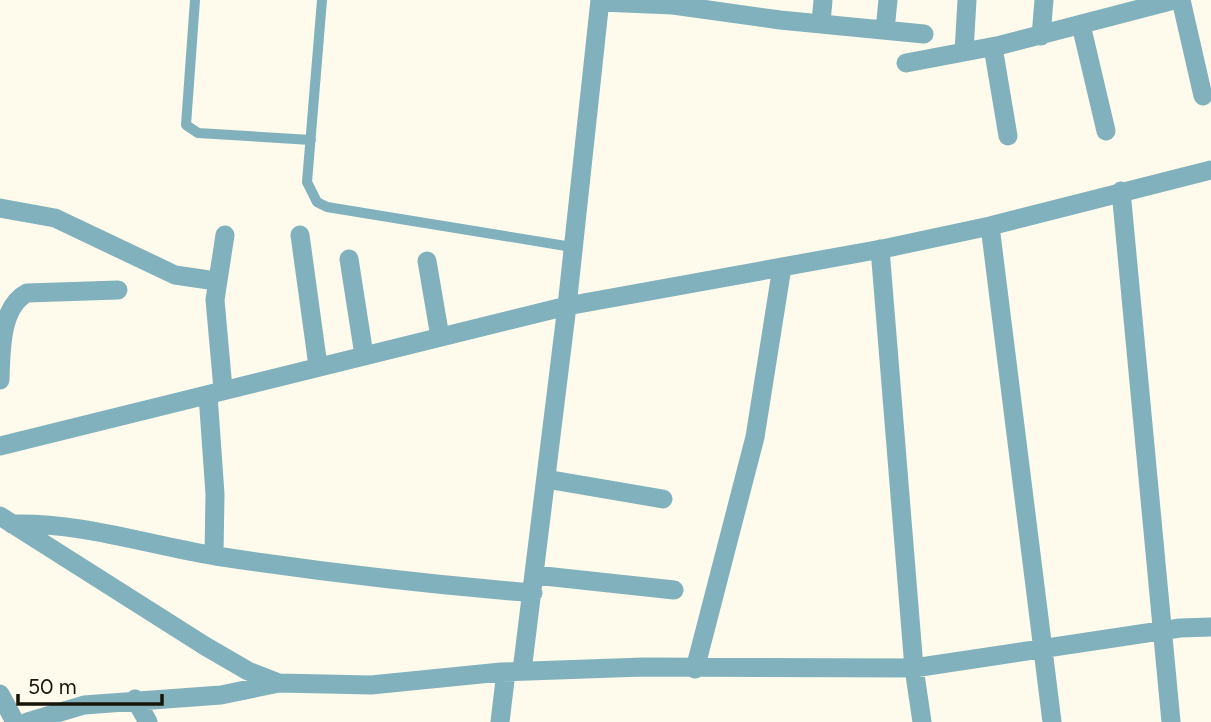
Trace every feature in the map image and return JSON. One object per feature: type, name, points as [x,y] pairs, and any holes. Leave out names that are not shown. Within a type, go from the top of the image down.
[{"type":"street","points":[[821,23],[823,0]]},
{"type":"street","points":[[885,30],[888,0]]},
{"type":"street","points":[[964,52],[967,0]]},
{"type":"street","points":[[1041,36],[1044,0]]},
{"type":"street","points":[[906,63],[1041,36],[1174,0]]},
{"type":"street","points":[[1181,0],[1203,96]]},
{"type":"street","points":[[500,722],[534,584],[600,1],[746,7],[821,23],[924,34]]},
{"type":"street","points":[[1081,25],[1106,131]]},
{"type":"street","points":[[993,47],[1008,136]]},
{"type":"street","points":[[0,434],[0,446],[567,306],[880,249],[990,226],[1211,170]]},
{"type":"street","points":[[1121,191],[1171,722]]},
{"type":"street","points":[[0,208],[55,218],[166,272],[216,281]]},
{"type":"street","points":[[990,226],[1052,722]]},
{"type":"street","points":[[214,555],[216,281],[225,235]]},
{"type":"street","points":[[300,235],[318,366]]},
{"type":"street","points":[[880,249],[914,668],[922,722]]},
{"type":"street","points":[[349,259],[364,355]]},
{"type":"street","points":[[427,261],[440,337]]},
{"type":"street","points":[[695,669],[755,438],[782,267]]},
{"type":"street","points":[[0,380],[11,305],[9,296],[118,290]]},
{"type":"street","points":[[546,479],[663,499]]},
{"type":"street","points":[[6,520],[65,524],[214,555],[372,579],[674,590]]},
{"type":"street","points":[[6,520],[194,640],[248,671],[279,683]]},
{"type":"street","points":[[27,722],[84,705],[135,699],[221,695],[279,683],[371,685],[514,672],[643,667],[914,668],[1164,631],[1211,627]]},
{"type":"street","points":[[0,694],[15,722]]},
{"type":"street","points":[[135,699],[148,722]]},
{"type":"lane","points":[[195,0],[186,125],[198,133],[311,140]]},
{"type":"lane","points":[[322,0],[307,182],[317,202],[327,207],[572,247]]}]
